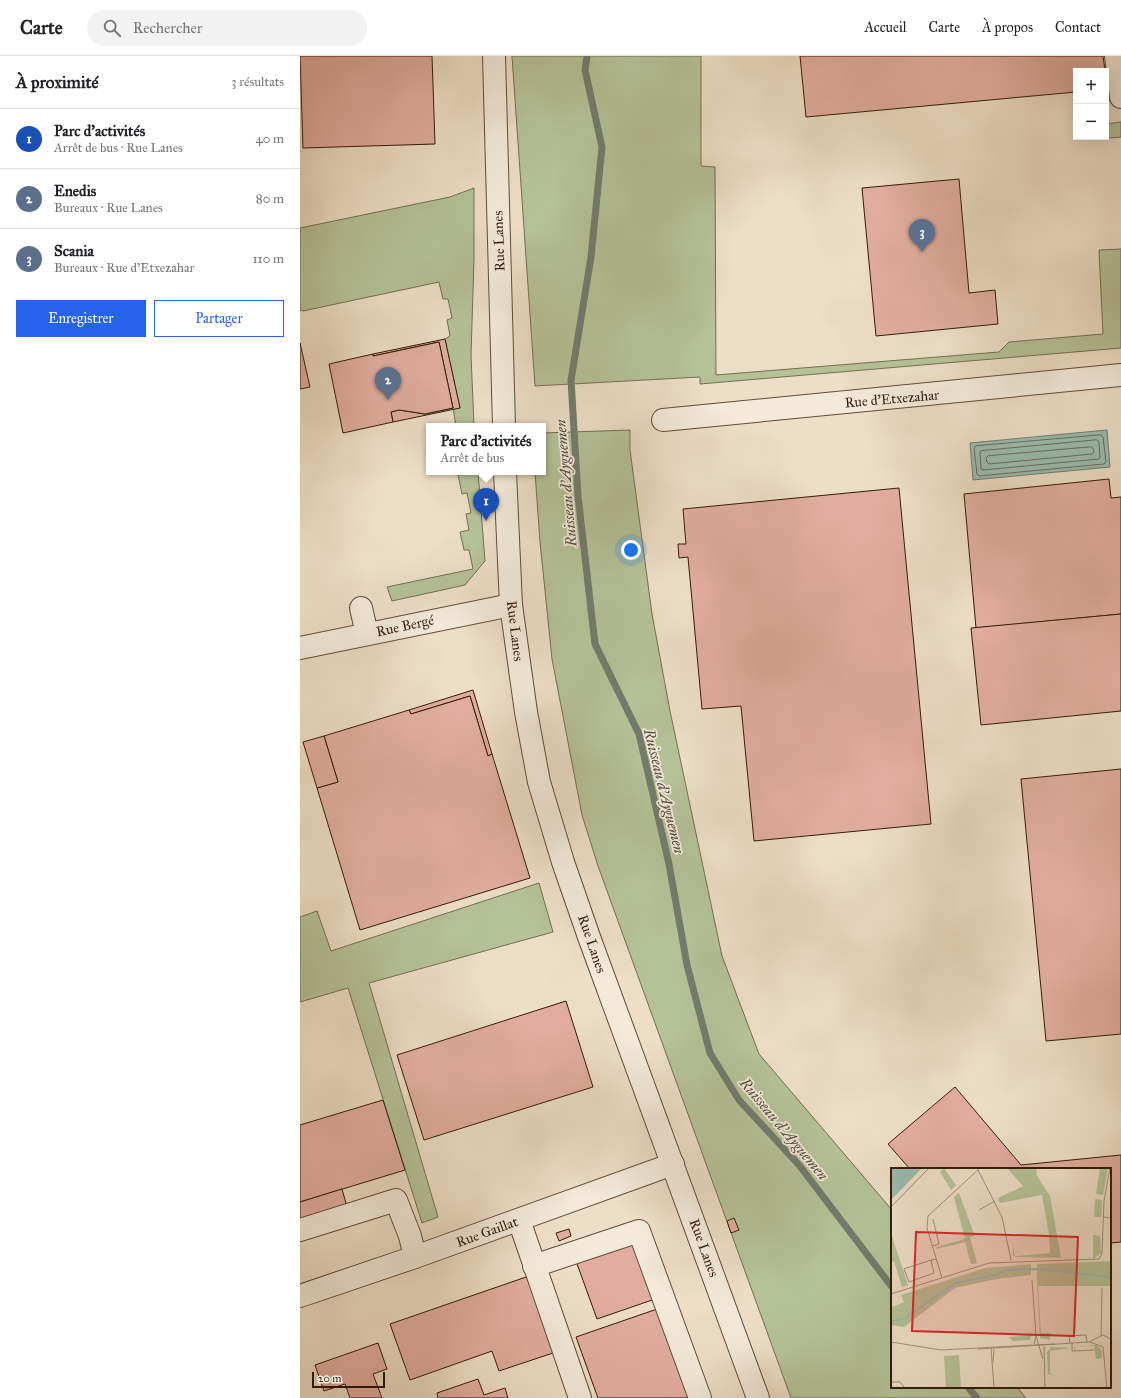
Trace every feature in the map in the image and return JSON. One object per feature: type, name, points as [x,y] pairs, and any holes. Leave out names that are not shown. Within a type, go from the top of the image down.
[{"type":"street","name":"Rue Lanes","points":[[494,56],[504,423]]},
{"type":"street","points":[[1116,56],[1121,98]]},
{"type":"street","name":"Rue d'Etxezahar","points":[[662,420],[1121,376]]},
{"type":"street","name":"Rue Lanes","points":[[505,475],[511,605],[526,712],[539,782],[576,900],[758,1398]]},
{"type":"street","name":"Rue Bergé","points":[[300,648],[511,605]]},
{"type":"street","points":[[361,608],[367,634]]},
{"type":"street","name":"Rue Gaillat","points":[[300,1296],[415,1257],[673,1164]]},
{"type":"street","points":[[300,1230],[396,1200],[410,1236],[415,1257]]},
{"type":"street","points":[[519,1220],[580,1398]]},
{"type":"street","points":[[534,1266],[640,1231],[700,1398]]},
{"type":"green space","points":[[512,56],[701,56],[701,166],[715,167],[716,375],[999,352],[1009,342],[1103,334],[1099,250],[1121,249],[1121,348],[700,384],[700,377],[535,386]]},
{"type":"green space","points":[[1121,122],[1121,137],[1109,138],[1109,124]]},
{"type":"green space","points":[[474,188],[474,258],[471,355],[474,423],[456,423],[453,408],[460,408],[445,339],[450,336],[447,320],[452,318],[448,299],[443,299],[439,282],[303,311],[300,310],[300,228],[450,197]]},
{"type":"green space","points":[[630,430],[630,450],[652,614],[670,711],[722,956],[759,1054],[891,1209],[891,1388],[1018,1388],[1026,1398],[791,1398],[598,866],[582,815],[552,659],[540,542],[535,475],[546,475],[546,433]]},
{"type":"green space","points":[[458,475],[478,475],[485,561],[465,585],[392,601],[387,587],[473,569],[469,550],[464,550],[460,532],[469,530],[466,514],[471,513],[467,493],[462,494]]},
{"type":"green space","points":[[539,883],[553,932],[369,983],[438,1217],[422,1223],[348,988],[300,1002],[300,917],[317,911],[331,951]]},
{"type":"water","points":[[1107,430],[1110,467],[973,480],[970,443]]},
{"type":"building","points":[[300,56],[432,56],[435,144],[303,148]]},
{"type":"building","points":[[800,56],[1103,56],[1105,68],[1073,68],[1073,92],[806,117]]},
{"type":"building","points":[[959,179],[969,293],[995,290],[998,324],[876,336],[862,188]]},
{"type":"building","points":[[445,339],[460,408],[393,422],[391,412],[399,410],[425,414],[453,408],[439,342],[373,356],[373,354]]},
{"type":"building","points":[[439,342],[453,408],[425,414],[399,410],[391,412],[393,422],[343,433],[329,364]]},
{"type":"building","points":[[300,343],[310,387],[300,389]]},
{"type":"building","points":[[1109,479],[1111,498],[1121,497],[1121,614],[976,628],[964,494]]},
{"type":"building","points":[[899,488],[931,824],[754,841],[741,706],[702,709],[688,557],[679,558],[678,544],[686,544],[683,509]]},
{"type":"building","points":[[1121,614],[1121,711],[981,725],[971,628]]},
{"type":"building","points":[[473,690],[492,754],[488,756],[470,696],[411,714],[409,710]]},
{"type":"building","points":[[470,696],[488,756],[492,754],[530,878],[360,930],[317,788],[338,782],[324,736],[409,710],[411,714]]},
{"type":"building","points":[[324,736],[338,782],[317,788],[303,742]]},
{"type":"building","points":[[1121,769],[1121,1034],[1046,1041],[1021,779]]},
{"type":"building","points":[[566,1001],[593,1087],[424,1140],[397,1055]]},
{"type":"building","points":[[955,1087],[1021,1165],[1121,1155],[1121,1242],[1111,1243],[1111,1168],[909,1168],[888,1144]]},
{"type":"building","points":[[383,1100],[405,1170],[300,1202],[300,1125]]},
{"type":"building","points":[[342,1189],[347,1207],[300,1222],[300,1202]]},
{"type":"building","points":[[734,1218],[739,1230],[731,1233],[727,1221]]},
{"type":"building","points":[[569,1229],[571,1236],[559,1241],[556,1233]]},
{"type":"building","points":[[635,1240],[655,1299],[597,1319],[576,1261]]},
{"type":"building","points":[[529,1276],[556,1352],[499,1371],[492,1351],[410,1380],[390,1324]]},
{"type":"building","points":[[660,1308],[692,1398],[598,1398],[576,1337]]},
{"type":"building","points":[[378,1343],[387,1369],[373,1374],[382,1398],[350,1398],[345,1384],[324,1391],[315,1365]]},
{"type":"building","points":[[478,1379],[484,1395],[505,1388],[508,1398],[438,1398],[437,1393]]},
{"type":"waterway","name":"Ruisseau d'Ayguemen","points":[[587,56],[585,70],[602,147],[591,257],[571,380],[578,496],[595,644],[639,734],[669,864],[687,965],[710,1053],[739,1100],[799,1165],[891,1286]]},
{"type":"waterway","name":"Ruisseau d'Ayguemen","points":[[969,1388],[977,1398]]},
{"type":"place","name":"Scania","points":[[922,252]]},
{"type":"place","name":"Enedis","points":[[388,400]]},
{"type":"place","name":"Parc d'activités","points":[[486,521]]}]
